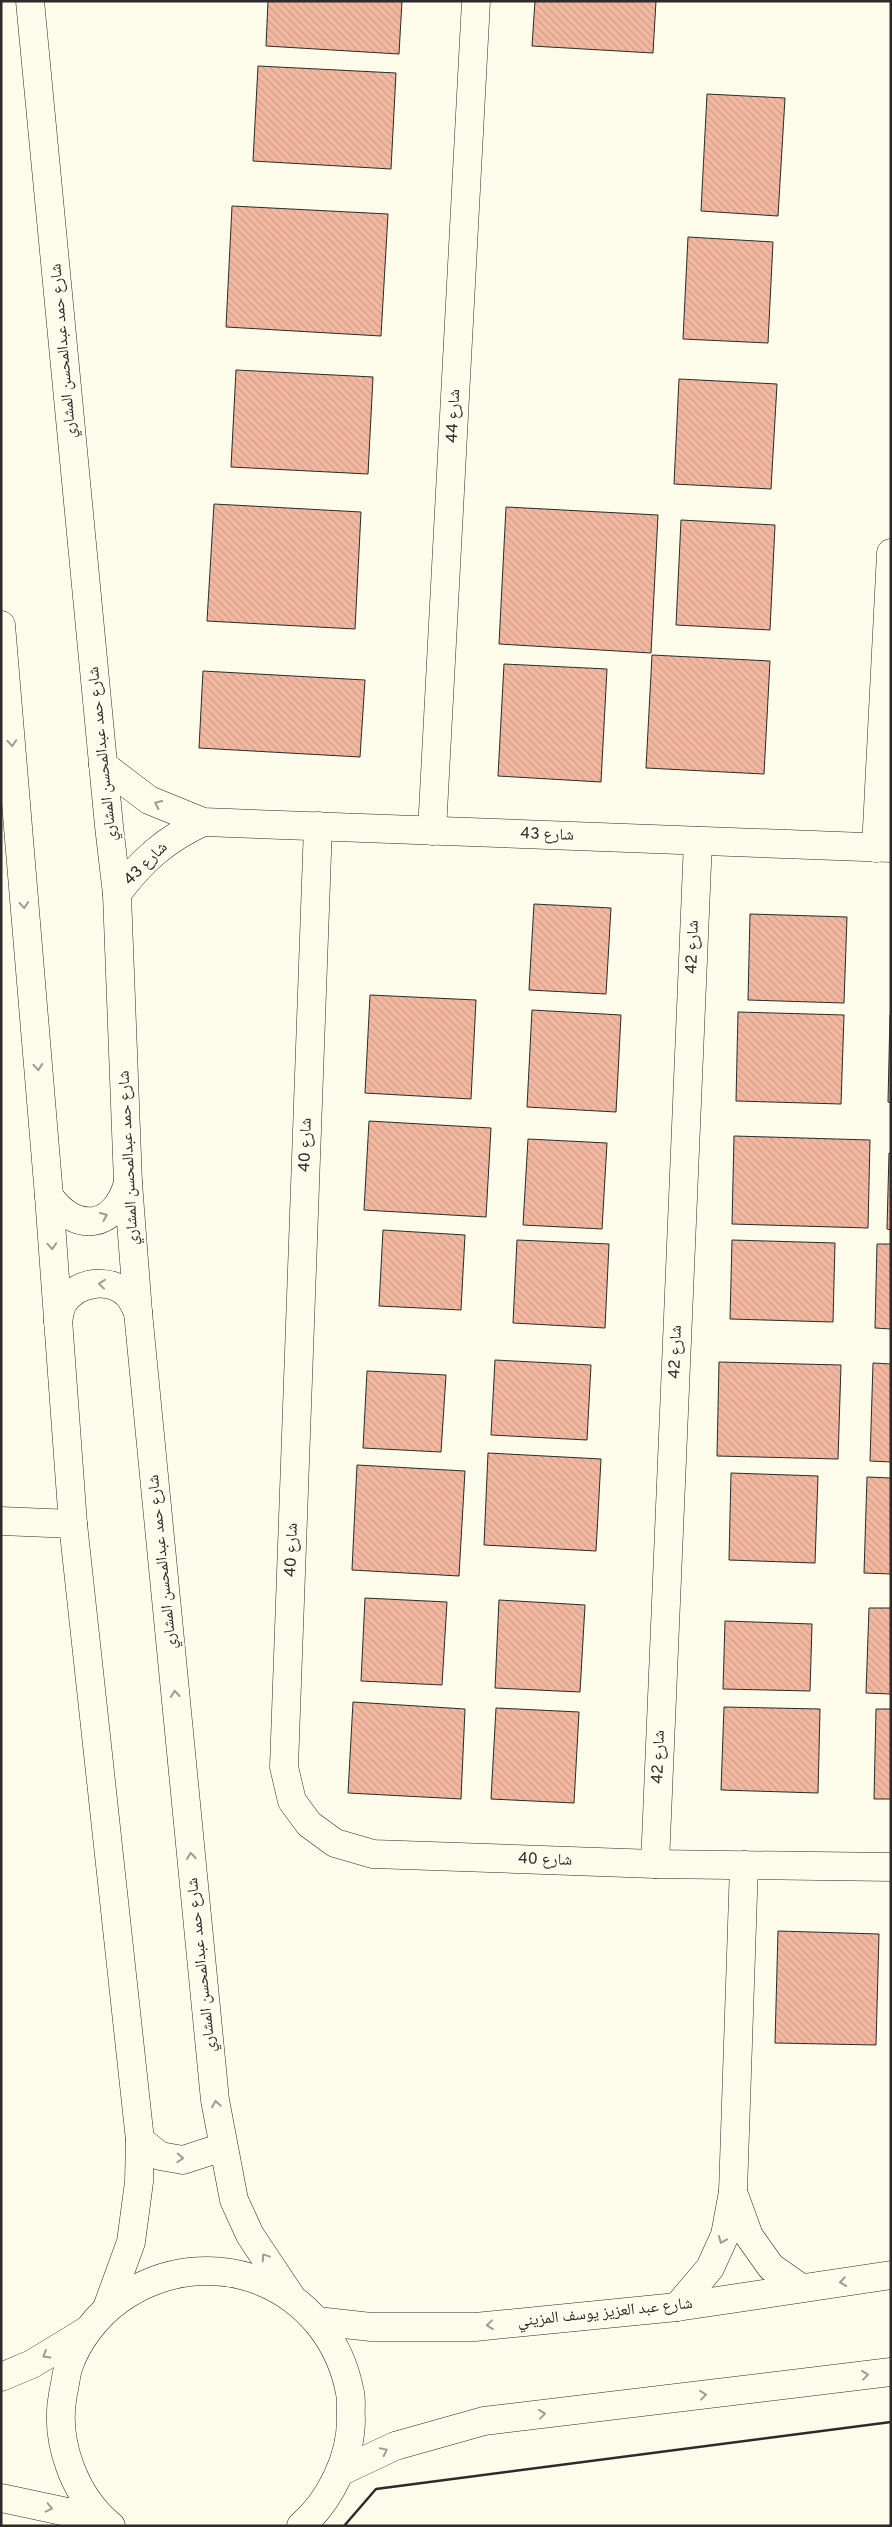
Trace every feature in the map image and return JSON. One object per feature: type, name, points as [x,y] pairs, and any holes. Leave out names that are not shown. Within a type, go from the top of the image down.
[{"type":"street","name":"شارع حمد عبدالمحسن المشاري","points":[[30,1],[117,894],[128,1183],[138,1312],[215,2100],[234,2200],[250,2235],[292,2298]]},
{"type":"street","name":"شارع 44","points":[[432,831],[476,1]]},
{"type":"street","points":[[883,848],[891,553]]},
{"type":"street","points":[[1,625],[9,823],[49,1196],[73,1524],[140,2140],[139,2182],[131,2242],[108,2308]]},
{"type":"street","name":"شارع 43","points":[[104,765],[149,800],[203,822],[883,848]]},
{"type":"street","name":"شارع 43","points":[[117,894],[134,871],[154,851],[177,834],[203,822]]},
{"type":"street","name":"شارع 40","points":[[318,826],[284,1767],[292,1801],[309,1824],[335,1843],[372,1854],[655,1864],[891,1867]]},
{"type":"street","name":"شارع 42","points":[[655,1864],[698,840]]},
{"type":"street","points":[[49,1196],[60,1210],[75,1220],[94,1221],[110,1214],[123,1200],[128,1183]]},
{"type":"street","points":[[58,1322],[63,1304],[76,1290],[94,1283],[113,1285],[129,1296],[138,1312]]},
{"type":"street","points":[[1,1521],[73,1524]]},
{"type":"street","points":[[677,2307],[710,2268],[725,2235],[733,2192],[744,1865]]},
{"type":"street","points":[[140,2140],[160,2156],[183,2160],[204,2155],[223,2147]]},
{"type":"street","points":[[733,2192],[749,2236],[771,2267],[801,2288]]},
{"type":"street","points":[[111,2526],[101,2518],[77,2485],[63,2447],[61,2406],[68,2367],[88,2330],[108,2308],[140,2285],[178,2272],[218,2270],[256,2278],[292,2298],[317,2321],[339,2356],[350,2394],[351,2434],[340,2472],[307,2523]]},
{"type":"street","name":"شارع عبد العزيز يوسف المزيني","points":[[317,2321],[371,2327],[475,2327],[677,2307],[891,2275]]},
{"type":"street","points":[[1,2377],[32,2364],[88,2330]]},
{"type":"street","points":[[340,2472],[395,2446],[484,2421],[891,2372]]},
{"type":"street","points":[[1,2498],[66,2512],[96,2526]]},
{"type":"building","points":[[268,1],[402,1],[399,54],[266,46]]},
{"type":"building","points":[[535,1],[656,1],[653,53],[532,46]]},
{"type":"building","points":[[258,66],[396,73],[391,169],[253,161]]},
{"type":"building","points":[[707,94],[785,98],[778,216],[701,211]]},
{"type":"building","points":[[232,206],[388,214],[381,336],[226,327]]},
{"type":"building","points":[[688,237],[773,242],[768,343],[683,339]]},
{"type":"building","points":[[236,370],[373,377],[368,474],[231,467]]},
{"type":"building","points":[[679,379],[777,384],[771,489],[674,484]]},
{"type":"building","points":[[214,504],[361,512],[355,629],[207,621]]},
{"type":"building","points":[[506,507],[658,515],[651,653],[499,644]]},
{"type":"building","points":[[681,520],[775,525],[770,630],[676,625]]},
{"type":"building","points":[[652,655],[770,661],[764,774],[646,768]]},
{"type":"building","points":[[504,664],[607,669],[601,782],[498,776]]},
{"type":"building","points":[[203,671],[365,680],[360,757],[199,748]]},
{"type":"building","points":[[534,904],[611,908],[606,994],[529,990]]},
{"type":"building","points":[[750,914],[847,917],[844,1003],[748,1000]]},
{"type":"building","points":[[370,995],[476,1000],[471,1099],[365,1093]]},
{"type":"building","points":[[532,1010],[621,1015],[616,1112],[527,1107]]},
{"type":"building","points":[[738,1012],[844,1015],[841,1104],[736,1101]]},
{"type":"building","points":[[891,1015],[891,1103],[888,1102]]},
{"type":"building","points":[[369,1121],[491,1128],[486,1217],[364,1210]]},
{"type":"building","points":[[734,1136],[870,1140],[868,1228],[732,1224]]},
{"type":"building","points":[[528,1139],[607,1143],[602,1229],[523,1225]]},
{"type":"building","points":[[889,1153],[891,1153],[891,1230],[887,1229]]},
{"type":"building","points":[[383,1230],[465,1235],[461,1310],[379,1306]]},
{"type":"building","points":[[517,1240],[609,1244],[605,1328],[513,1323]]},
{"type":"building","points":[[732,1240],[835,1243],[833,1322],[730,1319]]},
{"type":"building","points":[[877,1244],[891,1244],[891,1329],[875,1328]]},
{"type":"building","points":[[495,1360],[591,1365],[587,1440],[491,1435]]},
{"type":"building","points":[[719,1362],[841,1365],[838,1459],[717,1456]]},
{"type":"building","points":[[873,1363],[891,1364],[891,1462],[870,1461]]},
{"type":"building","points":[[367,1371],[446,1375],[441,1452],[363,1448]]},
{"type":"building","points":[[488,1453],[601,1459],[596,1551],[484,1545]]},
{"type":"building","points":[[357,1465],[465,1471],[459,1576],[352,1570]]},
{"type":"building","points":[[731,1473],[818,1476],[815,1563],[729,1560]]},
{"type":"building","points":[[867,1477],[891,1478],[891,1574],[864,1573]]},
{"type":"building","points":[[365,1598],[447,1602],[442,1685],[361,1681]]},
{"type":"building","points":[[499,1600],[585,1605],[580,1692],[495,1688]]},
{"type":"building","points":[[869,1608],[891,1608],[891,1694],[866,1693]]},
{"type":"building","points":[[725,1621],[812,1624],[810,1691],[723,1689]]},
{"type":"building","points":[[353,1702],[465,1709],[461,1799],[348,1793]]},
{"type":"building","points":[[724,1707],[820,1709],[818,1793],[721,1790]]},
{"type":"building","points":[[496,1708],[579,1712],[574,1803],[491,1799]]},
{"type":"building","points":[[876,1709],[891,1709],[891,1799],[874,1799]]},
{"type":"building","points":[[778,1931],[879,1934],[876,2045],[775,2043]]},
{"type":"wall","points":[[344,2526],[376,2489],[891,2422]]}]
